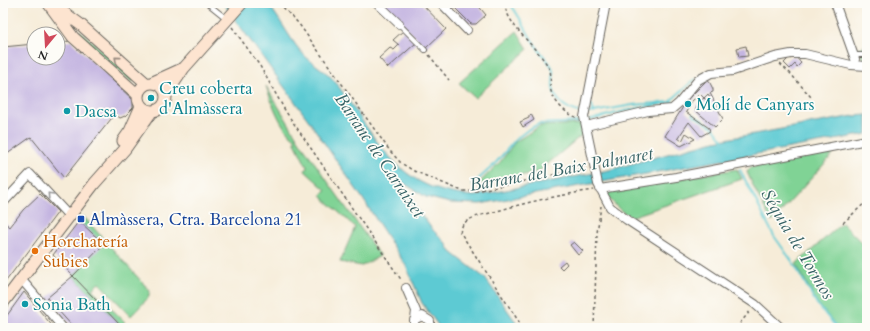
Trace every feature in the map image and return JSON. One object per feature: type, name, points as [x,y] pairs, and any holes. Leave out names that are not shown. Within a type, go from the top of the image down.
[{"type":"main road","points":[[3,303],[94,184],[130,131],[141,106],[138,95],[73,37],[67,22],[50,3]]},
{"type":"main road","points":[[94,184],[125,149],[152,111],[162,107],[166,95],[184,68],[242,3]]},
{"type":"main road","points":[[67,22],[81,25],[149,84],[160,86],[166,95]]},
{"type":"main road","points":[[73,37],[73,29],[81,25]]},
{"type":"main road","points":[[138,95],[140,90],[149,84],[184,68]]},
{"type":"main road","points":[[141,106],[152,111]]},
{"type":"street","points":[[377,3],[399,24]]},
{"type":"street","points":[[440,3],[467,30]]},
{"type":"street","points":[[835,3],[855,57]]},
{"type":"street","points":[[606,4],[585,122],[600,190],[610,207],[627,220],[755,304],[781,328]]},
{"type":"street","points":[[585,122],[672,108],[679,104],[698,80],[712,73],[733,71],[772,58],[791,54],[805,54],[851,65],[867,66]]},
{"type":"street","points":[[600,190],[676,177],[867,140]]},
{"type":"street","points":[[3,203],[30,174],[70,216]]},
{"type":"street","points":[[21,279],[64,328]]},
{"type":"street","points":[[406,288],[416,311],[414,325]]},
{"type":"street","points":[[414,304],[430,321],[431,328]]},
{"type":"street","points":[[414,325],[419,316],[425,316]]},
{"type":"lane","points":[[207,3],[228,20]]},
{"type":"lane","points":[[399,24],[425,50]]},
{"type":"lane","points":[[855,57],[867,55]]},
{"type":"path","points":[[279,3],[299,24],[390,151],[401,163],[414,171],[462,191],[476,191],[595,169]]},
{"type":"path","points":[[504,3],[507,13],[521,34],[531,44],[550,69],[550,87],[557,103],[574,117],[585,122]]},
{"type":"path","points":[[606,4],[610,6],[646,3]]},
{"type":"path","points":[[228,20],[260,66],[299,132],[406,288]]},
{"type":"path","points":[[425,50],[449,80]]},
{"type":"path","points":[[772,58],[790,72],[811,97]]},
{"type":"path","points":[[523,328],[476,255],[464,240],[460,232],[463,224],[474,217],[557,195],[600,190],[596,232],[594,328]]},
{"type":"path","points":[[843,223],[867,201]]},
{"type":"path","points":[[736,328],[755,304]]},
{"type":"green space","points":[[80,31],[135,79],[132,82],[78,34]]},
{"type":"green space","points":[[517,31],[528,49],[475,98],[459,83]]},
{"type":"green space","points":[[867,45],[867,62],[864,62],[859,48]]},
{"type":"green space","points":[[266,86],[300,142],[380,256],[362,266],[340,262],[355,227],[321,196],[326,190],[305,171],[307,167],[295,143],[295,139],[281,122]]},
{"type":"green space","points":[[582,124],[584,133],[538,172],[481,184],[480,182],[501,161],[515,142],[540,126]]},
{"type":"green space","points":[[834,150],[834,153],[772,222],[747,172],[751,167]]},
{"type":"green space","points":[[737,169],[742,179],[631,217],[620,210],[606,195],[611,190]]},
{"type":"green space","points":[[83,216],[150,291],[148,298],[131,316],[99,283],[92,289],[125,322],[121,326],[73,276],[103,244],[79,221]]},
{"type":"green space","points":[[842,223],[867,248],[867,328],[838,328],[817,303],[796,264]]},
{"type":"water","name":"Barranc de Carraixet","points":[[223,3],[267,3],[301,52],[336,83],[392,159],[407,173],[426,185],[448,192],[475,196],[609,170],[715,141],[854,116],[867,115],[867,134],[480,204],[450,203],[426,197],[389,174],[433,230],[446,243],[451,252],[485,278],[520,328],[440,328],[422,303],[406,266],[363,199],[309,121]]},
{"type":"building","points":[[382,3],[421,3],[446,29],[426,48]]},
{"type":"building","points":[[450,3],[476,3],[486,15],[476,24],[471,24]]},
{"type":"building","points":[[404,30],[416,43],[388,68],[379,58],[390,48],[394,50],[399,45],[393,40]]},
{"type":"building","name":"Dacsa","points":[[66,41],[71,41],[133,100],[133,108],[125,116],[120,118],[115,114],[64,178],[31,137],[3,157],[3,47],[26,45],[26,66],[66,66]]},
{"type":"building","points":[[746,46],[748,56],[739,57],[737,48]]},
{"type":"building","points":[[795,56],[801,63],[797,67],[795,64],[790,69],[784,63],[790,57]]},
{"type":"building","points":[[708,79],[713,89],[713,92],[710,93],[723,119],[715,127],[695,110],[697,108],[695,106],[704,98],[700,94],[692,101],[686,112],[709,128],[710,131],[701,136],[689,122],[678,138],[682,141],[686,133],[695,139],[681,146],[665,136],[688,99]],"holes":[[[708,94],[710,97],[706,100],[704,98]]]},
{"type":"building","points":[[531,114],[534,120],[523,127],[520,122],[529,118]]},
{"type":"building","points":[[40,194],[58,212],[3,285],[3,221],[10,227],[23,210]]},
{"type":"building","points":[[79,221],[104,244],[73,276],[53,255]]},
{"type":"building","points":[[574,242],[583,251],[578,255],[570,245]]},
{"type":"building","points":[[565,261],[567,264],[562,269],[559,266]]},
{"type":"building","points":[[73,276],[121,326],[119,328],[74,328],[47,298]]},
{"type":"building","name":"Sonia Bath","points":[[24,292],[54,328],[3,328],[3,321]]},
{"type":"waterway","points":[[509,3],[517,13],[533,42],[552,67],[553,88],[556,97],[566,107],[578,112]]},
{"type":"waterway","points":[[770,54],[779,51],[797,50]]},
{"type":"waterway","points":[[590,120],[625,111],[668,103],[695,79]]},
{"type":"waterway","points":[[588,113],[633,105],[670,102],[675,103]]},
{"type":"waterway","points":[[589,105],[592,105],[594,113]]},
{"type":"waterway","name":"Séquia de Tormos","points":[[692,114],[714,128],[724,141]]},
{"type":"waterway","name":"Barranc del Baix Palmaret","points":[[472,185],[494,165],[516,139],[529,129],[539,124],[581,122]]},
{"type":"waterway","name":"Séquia de Tormos","points":[[740,170],[774,236],[794,264],[817,304],[837,328]]},
{"type":"place","name":"Creu coberta d'Almàssera","points":[[151,98]]},
{"type":"place","name":"Molí de Canyars","points":[[688,104]]},
{"type":"place","name":"Dacsa","points":[[67,111]]},
{"type":"place","name":"Almàssera, Ctra. Barcelona 21","points":[[81,219]]},
{"type":"place","name":"Horchatería Subies","points":[[35,251]]},
{"type":"place","name":"Sonia Bath","points":[[25,304]]}]
